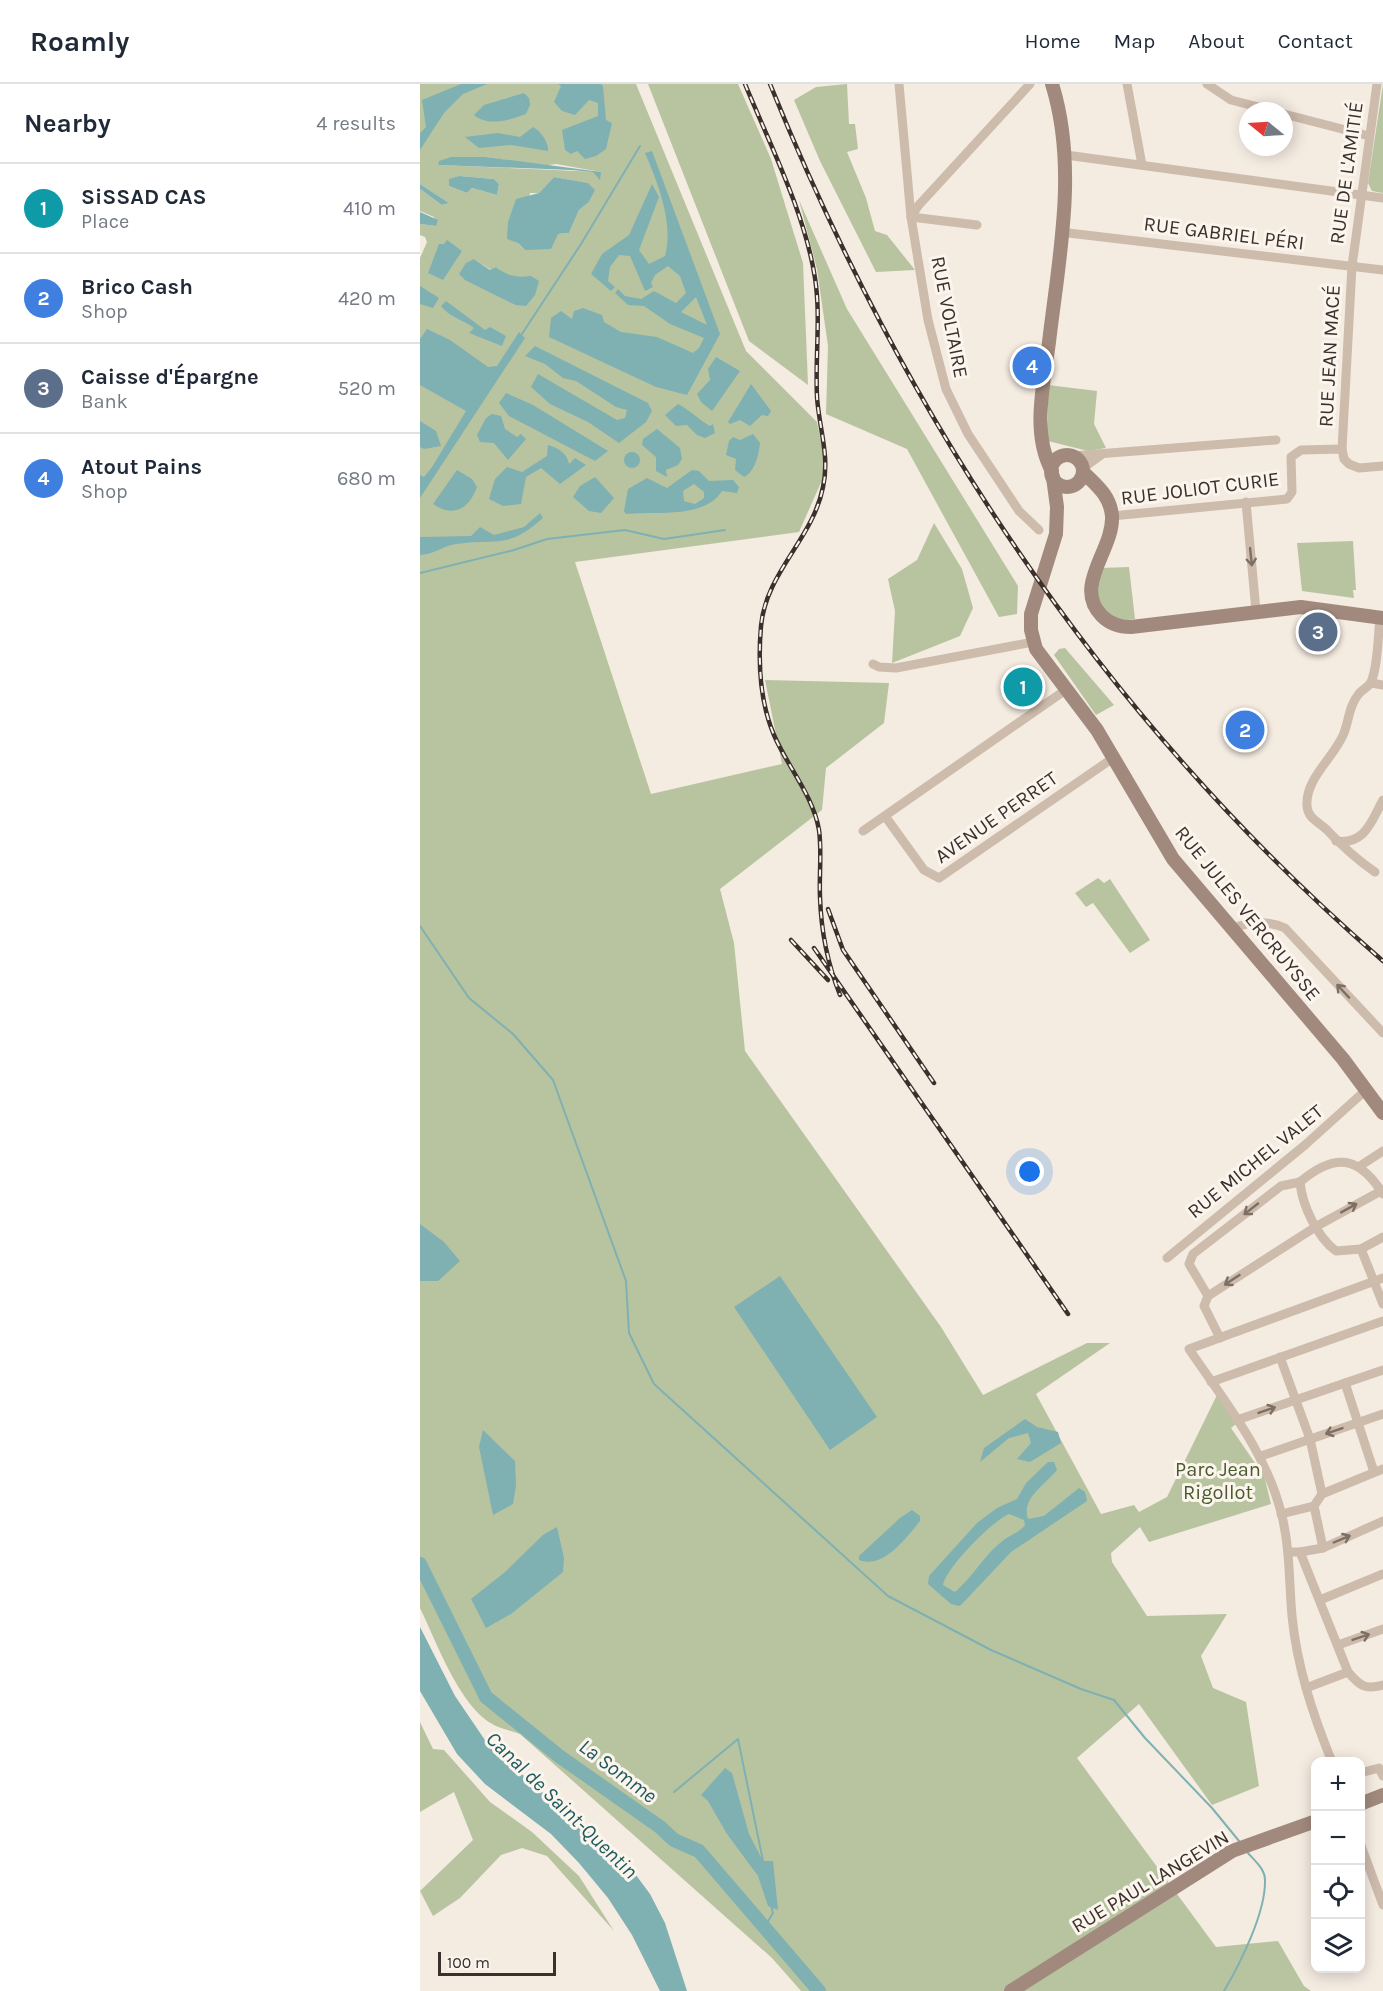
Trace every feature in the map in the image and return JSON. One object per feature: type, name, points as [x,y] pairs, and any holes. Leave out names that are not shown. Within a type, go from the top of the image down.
[{"type":"main road","name":"RUE JULES VERCRUYSSE","points":[[1052,84],[1063,130],[1066,155],[1041,444],[1052,474],[1057,507],[1056,534],[1032,606],[1030,622],[1033,642],[1039,655],[1067,689],[1113,758],[1173,859],[1234,928],[1383,1113]]},
{"type":"main road","points":[[1041,430],[1051,446],[1079,460],[1078,477],[1057,507]]},
{"type":"main road","points":[[1069,455],[1057,459],[1052,474],[1059,484],[1078,477],[1097,487],[1107,496],[1112,516],[1109,539],[1094,574],[1091,594],[1100,614],[1121,627],[1308,607],[1382,618]]},
{"type":"main road","points":[[1365,1802],[1383,1795]]},
{"type":"main road","name":"RUE PAUL LANGEVIN","points":[[1011,1991],[1232,1851],[1311,1823]]},
{"type":"street","name":"RUE VOLTAIRE","points":[[899,84],[911,218],[928,320],[952,405],[1018,511],[1039,530]]},
{"type":"street","points":[[977,225],[911,218],[918,206],[1030,84]]},
{"type":"street","points":[[1127,84],[1142,165]]},
{"type":"street","points":[[1207,84],[1231,100],[1239,102]]},
{"type":"street","name":"RUE DE L'AMITIÉ","points":[[1352,266],[1377,84]]},
{"type":"street","points":[[1293,116],[1369,136]]},
{"type":"street","points":[[1066,155],[1383,198]]},
{"type":"street","name":"RUE GABRIEL PÉRI","points":[[1060,232],[1383,270]]},
{"type":"street","name":"RUE JEAN MACÉ","points":[[1342,449],[1352,266]]},
{"type":"street","points":[[1069,455],[1101,455],[1276,440]]},
{"type":"street","points":[[1342,449],[1344,459],[1354,467],[1383,466]]},
{"type":"street","name":"RUE JOLIOT CURIE","points":[[1112,516],[1290,497],[1290,461],[1296,452],[1342,449]]},
{"type":"street","points":[[1078,477],[1101,455]]},
{"type":"street","points":[[1246,502],[1257,611]]},
{"type":"street","points":[[1375,872],[1347,853],[1326,828],[1312,818],[1307,806],[1310,792],[1344,733],[1349,710],[1358,694],[1371,682],[1382,618]]},
{"type":"street","points":[[873,664],[879,667],[896,668],[1033,642]]},
{"type":"street","points":[[1371,682],[1383,685]]},
{"type":"street","points":[[863,831],[1067,689]]},
{"type":"street","name":"AVENUE PERRET","points":[[885,816],[924,870],[939,878],[1113,758]]},
{"type":"street","points":[[1336,841],[1349,843],[1357,840],[1368,828],[1383,800]]},
{"type":"street","points":[[1234,928],[1255,923],[1276,924],[1285,928],[1383,1033]]},
{"type":"street","name":"RUE MICHEL VALET","points":[[1167,1258],[1305,1145],[1366,1090]]},
{"type":"street","points":[[1360,1166],[1383,1151]]},
{"type":"street","points":[[1208,1296],[1189,1264],[1193,1254],[1281,1186],[1300,1182],[1313,1171],[1332,1162],[1344,1161],[1360,1166],[1370,1174],[1382,1192],[1317,1226],[1208,1296],[1204,1306],[1220,1338]]},
{"type":"street","points":[[1300,1182],[1304,1199],[1324,1242],[1336,1251],[1361,1249],[1383,1237]]},
{"type":"street","points":[[1361,1249],[1379,1280],[1383,1304]]},
{"type":"street","points":[[1330,1757],[1316,1722],[1306,1688],[1292,1617],[1288,1552],[1281,1514],[1261,1455],[1189,1349],[1379,1280]]},
{"type":"street","points":[[1211,1382],[1383,1321]]},
{"type":"street","points":[[1280,1357],[1310,1439],[1322,1494]]},
{"type":"street","points":[[1237,1420],[1383,1370]]},
{"type":"street","points":[[1281,1514],[1314,1506],[1322,1494],[1379,1471],[1358,1422],[1345,1383]]},
{"type":"street","points":[[1261,1455],[1383,1414]]},
{"type":"street","points":[[1314,1506],[1323,1548]]},
{"type":"street","points":[[1288,1552],[1323,1548],[1383,1521]]},
{"type":"street","points":[[1300,1552],[1348,1672],[1359,1684],[1368,1689],[1383,1685]]},
{"type":"street","points":[[1320,1600],[1383,1574]]},
{"type":"street","points":[[1338,1645],[1383,1629]]},
{"type":"street","points":[[1306,1688],[1348,1672]]},
{"type":"street","points":[[1365,1772],[1379,1768],[1383,1776]]},
{"type":"street","points":[[1365,1856],[1382,1899]]},
{"type":"green space","name":"Parc Jean Rigollot","points":[[420,84],[636,84],[746,351],[817,422],[824,456],[823,478],[799,532],[575,562],[651,794],[782,764],[765,680],[889,683],[884,723],[826,768],[822,810],[720,889],[734,943],[745,1051],[941,1327],[983,1395],[1087,1343],[1110,1343],[1036,1394],[1101,1514],[1134,1505],[1139,1512],[1167,1497],[1217,1395],[1236,1424],[1231,1428],[1255,1463],[1261,1463],[1271,1504],[1149,1542],[1140,1527],[1111,1553],[1112,1562],[1147,1616],[1227,1614],[1201,1656],[1213,1688],[1246,1702],[1259,1786],[1212,1805],[1139,1704],[1077,1758],[1216,1947],[1278,1941],[1304,1986],[1311,1991],[801,1991],[772,1958],[520,1734],[500,1728],[482,1716],[470,1704],[441,1655],[420,1608],[420,258],[427,242],[425,237],[420,235],[420,224],[436,226],[434,217],[420,211],[420,189],[442,205],[449,203],[420,184]],"holes":[[[451,157],[486,157],[542,166],[556,164],[601,172],[439,165]],[[460,176],[494,179],[499,184],[497,195],[472,188],[467,193],[449,186]],[[554,177],[587,183],[588,203],[579,210],[569,233],[558,234],[525,250],[518,243],[530,193],[539,193]],[[474,259],[491,270],[496,267],[503,273],[519,278],[515,305],[491,292]]]},
{"type":"green space","points":[[648,84],[738,84],[771,159],[803,263],[808,385],[749,341]]},
{"type":"green space","points":[[847,84],[849,124],[855,124],[858,149],[847,152],[866,198],[875,231],[887,235],[915,270],[876,272],[820,161],[794,100],[816,87]]},
{"type":"green space","points":[[1383,84],[1383,193],[1372,191],[1368,183]]},
{"type":"green space","points":[[799,200],[847,309],[1018,586],[1017,614],[999,617],[907,449],[826,414],[828,346],[817,269]]},
{"type":"green space","points":[[1048,385],[1097,391],[1094,424],[1106,448],[1088,451],[1048,441]]},
{"type":"green space","points":[[934,523],[962,569],[973,608],[960,636],[892,663],[895,611],[888,579],[917,560]]},
{"type":"green space","points":[[1353,541],[1356,590],[1353,590],[1354,598],[1302,591],[1297,543]]},
{"type":"green space","points":[[1129,567],[1135,619],[1112,618],[1104,614],[1097,599],[1101,568]]},
{"type":"green space","points":[[1065,648],[1114,705],[1096,715],[1054,655],[1059,649]]},
{"type":"green space","points":[[1098,878],[1104,883],[1110,879],[1150,940],[1130,953],[1093,903],[1086,907],[1075,893]]},
{"type":"green space","points":[[420,1722],[433,1749],[444,1750],[490,1802],[532,1832],[579,1876],[614,1931],[547,1856],[522,1848],[501,1855],[460,1898],[433,1916],[420,1891],[473,1840],[454,1792],[420,1812]]},
{"type":"water","points":[[461,84],[487,84],[463,94],[444,113],[420,150],[420,133],[426,127],[422,100]]},
{"type":"water","points":[[558,84],[601,84],[603,86],[606,120],[612,123],[606,149],[596,156],[585,159],[577,151],[571,154],[565,150],[562,130],[598,116],[598,103],[589,100],[575,115],[562,111],[554,102],[561,86]]},
{"type":"water","points":[[524,93],[529,98],[530,105],[526,114],[492,122],[474,115],[484,105]]},
{"type":"water","points":[[533,127],[544,138],[548,151],[511,145],[479,148],[465,137],[498,133],[520,137]]},
{"type":"water","points":[[652,151],[720,334],[687,395],[656,387],[549,337],[551,318],[561,311],[572,319],[574,311],[583,308],[602,315],[604,322],[621,332],[657,337],[693,353],[699,348],[704,338],[670,324],[644,306],[628,305],[615,293],[618,289],[625,296],[641,299],[654,291],[676,303],[686,293],[680,276],[668,266],[655,275],[651,283],[653,287],[645,291],[630,256],[619,255],[610,267],[608,281],[615,287],[611,291],[591,274],[602,254],[629,235],[652,184],[659,197],[639,250],[649,264],[665,256],[668,231],[666,217],[655,177],[645,153]],"holes":[[[696,297],[707,325],[681,312]]]},
{"type":"water","points":[[451,157],[486,157],[601,172],[600,180],[593,172],[572,170],[438,165],[439,161]]},
{"type":"water","points":[[460,176],[494,179],[499,184],[497,195],[472,188],[467,193],[449,186],[449,179]]},
{"type":"water","points":[[554,177],[588,183],[595,190],[588,203],[579,210],[569,233],[558,234],[551,249],[525,250],[518,243],[507,239],[508,222],[516,199],[539,193]]},
{"type":"water","points":[[420,184],[449,203],[442,205],[420,189]]},
{"type":"water","points":[[420,212],[438,220],[436,226],[420,224]]},
{"type":"water","points":[[447,240],[462,251],[443,280],[428,273],[439,244],[444,244]]},
{"type":"water","points":[[474,259],[490,270],[496,267],[512,276],[531,276],[539,281],[535,295],[526,306],[515,305],[465,280],[459,274],[466,263]]},
{"type":"water","points":[[420,286],[439,298],[433,308],[420,304]]},
{"type":"water","points":[[446,301],[485,330],[490,327],[506,336],[502,346],[469,333],[474,328],[448,313],[441,306]]},
{"type":"water","points":[[427,329],[450,340],[488,367],[497,366],[519,332],[525,338],[420,498],[420,475],[424,477],[432,467],[466,411],[420,385],[420,339]]},
{"type":"water","points":[[535,346],[648,403],[652,411],[646,422],[619,443],[588,422],[550,404],[531,387],[538,374],[617,420],[625,418],[627,410],[616,407],[576,381],[563,378],[545,364],[525,356]]},
{"type":"water","points":[[716,357],[740,371],[712,411],[701,402],[697,394],[710,380],[708,369]]},
{"type":"water","points":[[751,384],[771,411],[768,416],[762,415],[750,426],[740,420],[730,424],[728,422]]},
{"type":"water","points":[[506,393],[533,405],[608,451],[595,461],[509,416],[499,403]]},
{"type":"water","points":[[678,404],[710,426],[713,424],[715,433],[705,438],[697,435],[687,425],[676,426],[665,415]]},
{"type":"water","points":[[492,414],[501,416],[505,429],[517,437],[521,434],[526,439],[508,460],[494,443],[480,442],[477,435],[486,418]]},
{"type":"water","points":[[420,421],[436,431],[441,446],[424,449],[420,447]]},
{"type":"water","points":[[657,429],[680,448],[682,459],[678,465],[666,470],[667,477],[656,471],[656,457],[642,445],[643,439]]},
{"type":"water","points":[[753,434],[760,443],[759,452],[754,467],[744,477],[735,470],[736,459],[726,455],[729,441],[733,437],[740,440]]},
{"type":"water","points":[[548,445],[562,451],[569,464],[575,458],[586,465],[560,484],[541,468],[526,477],[521,504],[503,506],[489,499],[495,479],[507,467],[522,472],[547,456]]},
{"type":"water","points":[[632,452],[638,454],[640,460],[638,466],[632,468],[626,466],[624,460],[626,454]]},
{"type":"water","points":[[457,470],[472,479],[477,487],[474,495],[460,509],[454,511],[440,508],[433,504]]},
{"type":"water","points":[[692,470],[699,471],[709,481],[733,480],[739,487],[737,493],[722,491],[714,500],[692,510],[626,514],[624,511],[628,489],[647,478],[667,488]],"holes":[[[694,484],[704,492],[704,498],[695,504],[684,501],[683,491]]]},
{"type":"water","points":[[595,477],[614,498],[601,513],[589,511],[573,497],[580,486]]},
{"type":"water","points":[[540,513],[543,518],[511,539],[456,544],[420,555],[420,537],[471,536],[480,527],[494,535],[524,527]]},
{"type":"water","points":[[420,1224],[444,1242],[460,1261],[438,1281],[420,1281]]},
{"type":"water","points":[[780,1276],[877,1417],[830,1450],[734,1307]]},
{"type":"water","points":[[1025,1419],[1037,1427],[1058,1432],[1061,1443],[1030,1462],[1017,1459],[1031,1443],[1028,1433],[1009,1438],[980,1462],[984,1448]]},
{"type":"water","points":[[483,1430],[515,1461],[516,1486],[513,1504],[493,1515],[479,1447]]},
{"type":"water","points":[[1048,1462],[1054,1462],[1057,1470],[1031,1498],[1027,1511],[1028,1519],[1044,1516],[1079,1488],[1085,1492],[1087,1501],[1011,1552],[962,1604],[959,1606],[951,1604],[928,1584],[929,1576],[977,1523],[997,1508],[1017,1499],[1026,1483]],"holes":[[[1009,1514],[1024,1520],[1025,1525],[998,1545],[955,1592],[943,1585],[946,1577],[961,1557],[1001,1518]]]},
{"type":"water","points":[[912,1510],[920,1516],[920,1521],[901,1544],[877,1560],[868,1562],[859,1560],[859,1556],[900,1518]]},
{"type":"water","points":[[557,1527],[564,1558],[563,1572],[511,1614],[486,1628],[471,1599],[505,1572],[543,1535]]},
{"type":"water","points":[[420,1627],[455,1696],[489,1746],[630,1867],[650,1894],[665,1923],[687,1991],[660,1991],[632,1935],[608,1898],[579,1863],[551,1834],[485,1784],[457,1754],[420,1691]]},
{"type":"water","points":[[725,1768],[732,1773],[749,1834],[763,1861],[773,1861],[778,1910],[768,1906],[758,1876],[727,1834],[708,1801],[701,1795]]},
{"type":"waterway","points":[[520,337],[581,244],[640,146]]},
{"type":"waterway","points":[[420,573],[514,550],[547,539],[625,530],[664,539],[725,530]]},
{"type":"waterway","points":[[420,926],[469,998],[513,1034],[553,1080],[626,1281],[629,1333],[654,1384],[888,1596],[991,1650],[1081,1689],[1114,1700],[1145,1738],[1212,1808],[1239,1841]]},
{"type":"waterway","name":"La Somme","points":[[420,1564],[486,1697],[559,1756],[660,1827],[674,1840],[699,1851],[819,1991]]},
{"type":"waterway","points":[[674,1792],[738,1739],[763,1861]]},
{"type":"waterway","points":[[1224,1991],[1251,1937],[1264,1893],[1263,1872],[1248,1853]]},
{"type":"waterway","points":[[764,1928],[773,1913],[771,1905]]},
{"type":"railway","points":[[745,84],[795,204],[810,254],[817,293],[817,397],[825,453],[825,476],[818,506],[810,523],[771,589],[761,626],[760,667],[769,722],[816,817],[820,838],[822,922],[826,947],[840,995]]},
{"type":"railway","points":[[770,84],[824,209],[885,330],[951,447],[1024,560],[1103,667],[1190,770],[1283,868],[1383,961]]},
{"type":"railway","points":[[828,909],[843,950],[934,1083]]},
{"type":"railway","points":[[791,940],[828,980]]},
{"type":"railway","points":[[814,948],[1068,1314]]},
{"type":"place","name":"Atout Pains","points":[[1032,366]]},
{"type":"place","name":"Caisse d'Épargne","points":[[1318,632]]},
{"type":"place","name":"SiSSAD CAS","points":[[1023,687]]},
{"type":"place","name":"Brico Cash","points":[[1245,730]]},
{"type":"water label","name":"Canal de Saint-Quentin","points":[[562,1805]]}]
